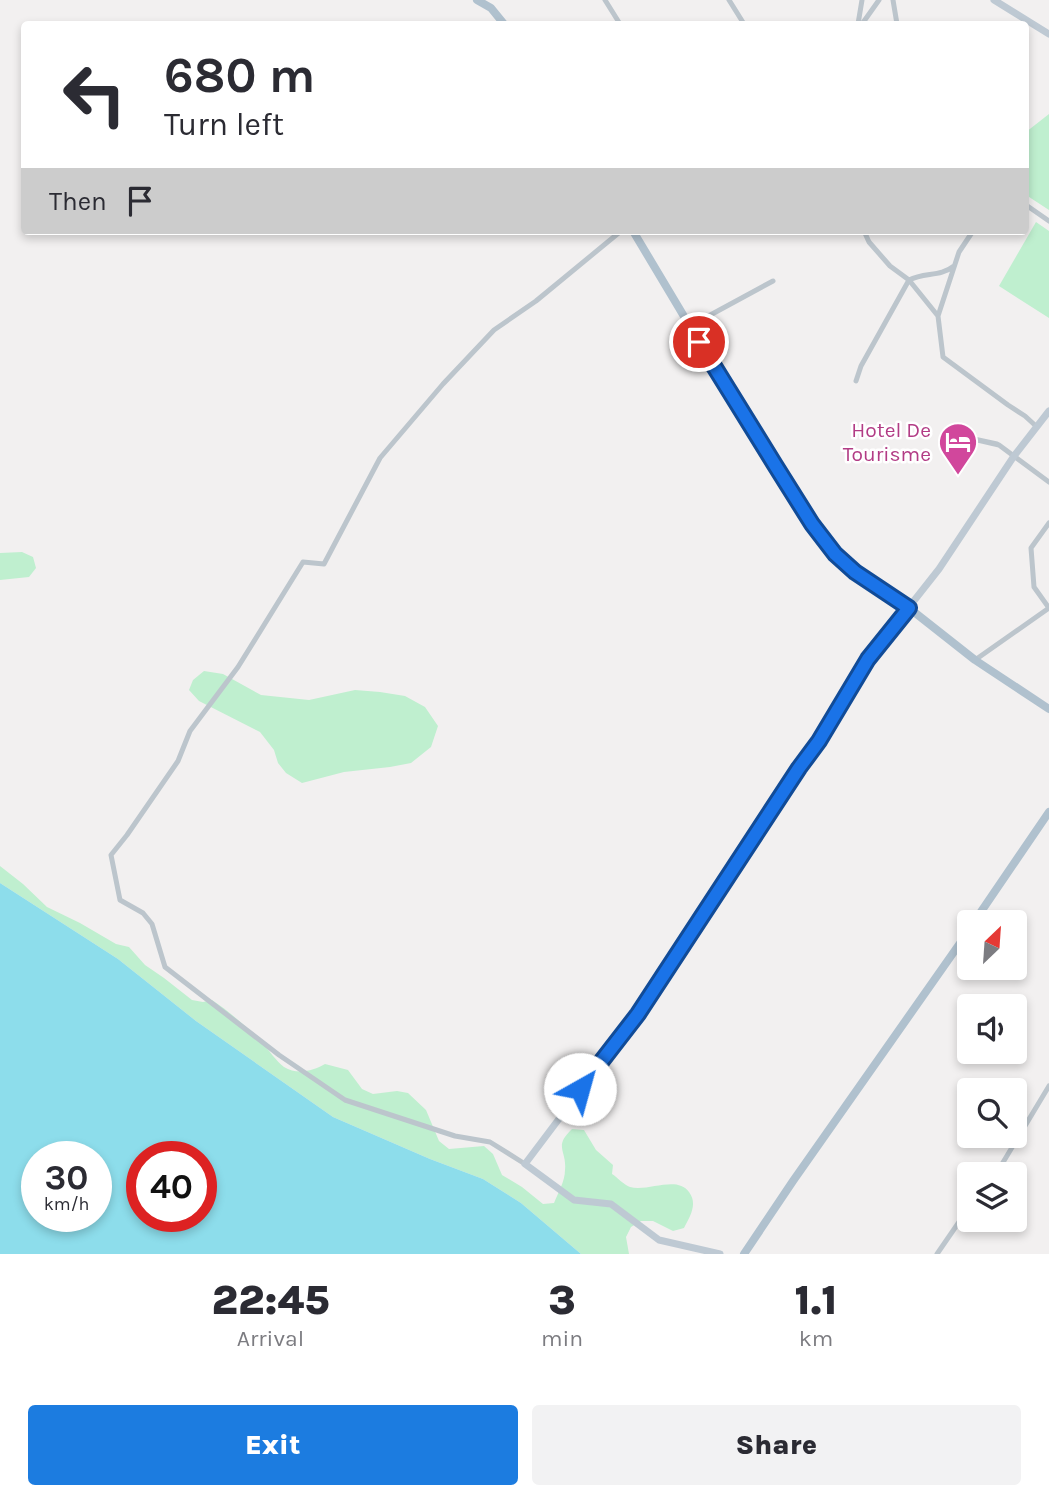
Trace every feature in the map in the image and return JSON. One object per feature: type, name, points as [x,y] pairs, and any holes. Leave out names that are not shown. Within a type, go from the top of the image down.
[{"type":"main road","points":[[477,0],[489,4],[501,21]]},
{"type":"main road","points":[[635,235],[775,465],[812,524],[835,554],[855,572],[909,608],[975,660],[1049,709]]},
{"type":"main road","points":[[982,910],[1049,812]]},
{"type":"main road","points":[[744,1254],[957,948]]},
{"type":"street","points":[[605,0],[618,21]]},
{"type":"street","points":[[729,0],[742,21]]},
{"type":"street","points":[[860,21],[862,0]]},
{"type":"street","points":[[862,21],[879,0]]},
{"type":"street","points":[[894,0],[897,21]]},
{"type":"street","points":[[994,0],[1028,21]]},
{"type":"street","points":[[1029,22],[1049,34]]},
{"type":"street","points":[[1029,207],[1049,221]]},
{"type":"street","points":[[616,235],[536,301],[494,330],[443,384],[380,458],[324,564],[303,562],[238,667],[190,731],[178,761],[111,855],[120,900],[143,913],[152,924],[165,967],[279,1055],[345,1100],[455,1136],[490,1142],[574,1200],[611,1203],[659,1240],[720,1254]]},
{"type":"street","points":[[866,235],[890,266],[909,280],[938,316]]},
{"type":"street","points":[[970,235],[959,252],[938,316],[943,357],[1037,427]]},
{"type":"street","points":[[856,381],[861,366],[909,280],[919,275],[946,272],[954,266]]},
{"type":"street","points":[[690,326],[773,281]]},
{"type":"street","points":[[525,1164],[638,1014],[819,741],[868,659],[939,569],[1014,456],[1049,411]]},
{"type":"street","points":[[997,444],[960,436],[999,445],[1049,482]]},
{"type":"street","points":[[975,660],[1049,608],[1034,587],[1031,548],[1049,523]]},
{"type":"street","points":[[1003,1162],[1049,1086]]},
{"type":"street","points":[[937,1254],[957,1225]]},
{"type":"green space","points":[[1049,114],[1049,210],[1029,197],[1029,130]]},
{"type":"green space","points":[[1036,222],[1049,231],[1049,318],[999,286]]},
{"type":"green space","points":[[22,552],[33,557],[36,568],[29,577],[0,580],[0,553]]},
{"type":"green space","points":[[204,671],[223,674],[261,695],[309,700],[355,690],[405,696],[425,707],[438,726],[431,747],[411,763],[344,772],[302,783],[286,773],[278,763],[274,750],[260,732],[199,701],[189,690],[193,680]]},
{"type":"green space","points":[[0,866],[47,907],[116,944],[129,947],[145,965],[192,1000],[212,1000],[250,1031],[284,1067],[305,1071],[325,1064],[348,1070],[362,1089],[373,1094],[397,1091],[408,1093],[426,1110],[439,1141],[449,1149],[484,1146],[493,1154],[502,1175],[543,1204],[554,1203],[563,1183],[563,1140],[572,1129],[584,1130],[596,1150],[613,1165],[612,1174],[628,1186],[637,1188],[670,1184],[684,1187],[692,1196],[693,1206],[684,1228],[673,1231],[653,1221],[641,1221],[631,1227],[626,1237],[629,1254],[581,1254],[521,1203],[483,1179],[333,1117],[196,1021],[118,959],[0,883]]},
{"type":"water","points":[[0,883],[118,959],[196,1021],[333,1117],[483,1179],[521,1203],[581,1254],[0,1254]]},
{"type":"place","name":"Hotel De Tourisme","points":[[958,476]]},
{"type":"route","points":[[580,1089],[638,1014],[819,741],[868,659],[909,608],[855,572],[835,554],[812,524],[699,342]]}]
